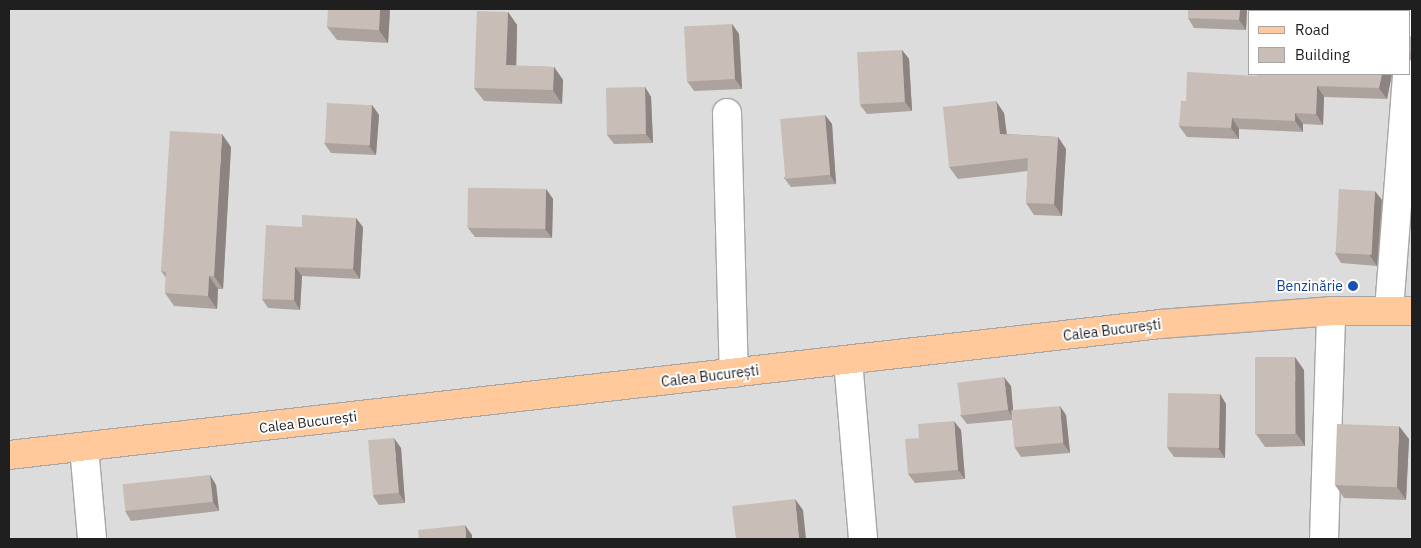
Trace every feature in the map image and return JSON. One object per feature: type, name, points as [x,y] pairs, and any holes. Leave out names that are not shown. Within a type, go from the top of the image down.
[{"type":"main road","name":"Calea București","points":[[9,454],[1160,324],[1331,310],[1401,310]]},
{"type":"street","points":[[1411,22],[1412,9]]},
{"type":"street","points":[[1401,310],[1407,75]]},
{"type":"street","points":[[727,112],[734,373]]},
{"type":"street","points":[[1324,539],[1331,310]]},
{"type":"street","points":[[848,360],[863,539]]},
{"type":"street","points":[[84,447],[92,539]]},
{"type":"shaded area","points":[[9,9],[1412,9],[1412,539],[9,539]]},
{"type":"building","points":[[328,9],[380,9],[379,30],[327,27]]},
{"type":"building","points":[[1188,9],[1240,9],[1239,20],[1188,18]]},
{"type":"building","points":[[477,11],[508,12],[506,65],[554,67],[553,90],[474,88]]},
{"type":"building","points":[[732,24],[735,79],[687,81],[684,27]]},
{"type":"building","points":[[1412,34],[1412,55],[1411,54]]},
{"type":"building","points":[[902,50],[905,102],[860,104],[857,52]]},
{"type":"building","points":[[1187,72],[1257,76],[1382,75],[1379,88],[1317,86],[1316,114],[1295,113],[1295,121],[1232,118],[1231,128],[1179,126],[1181,101],[1186,101]]},
{"type":"building","points":[[645,87],[646,134],[607,135],[606,88]]},
{"type":"building","points":[[996,101],[1000,134],[1058,137],[1054,204],[1026,203],[1028,158],[949,167],[943,107]]},
{"type":"building","points":[[327,103],[372,105],[370,145],[325,143]]},
{"type":"building","points":[[825,115],[830,175],[785,179],[780,119]]},
{"type":"building","points":[[170,131],[222,134],[214,276],[209,276],[208,296],[165,293],[166,272],[161,271]]},
{"type":"building","points":[[468,188],[546,189],[545,229],[467,228]]},
{"type":"building","points":[[1339,189],[1375,191],[1372,255],[1336,253]]},
{"type":"building","points":[[302,215],[356,218],[353,269],[295,267],[294,300],[262,299],[266,225],[302,227]]},
{"type":"building","points":[[1255,357],[1295,357],[1295,434],[1255,434]]},
{"type":"building","points":[[1004,377],[1008,410],[961,415],[957,383]]},
{"type":"building","points":[[1168,393],[1220,394],[1219,448],[1167,447]]},
{"type":"building","points":[[1060,406],[1063,443],[1014,447],[1011,410]]},
{"type":"building","points":[[954,421],[958,470],[908,474],[905,439],[919,438],[918,424]]},
{"type":"building","points":[[1337,424],[1399,426],[1397,487],[1335,485]]},
{"type":"building","points":[[394,438],[399,493],[373,495],[368,440]]},
{"type":"building","points":[[210,475],[213,502],[125,511],[122,484]]},
{"type":"building","points":[[795,499],[799,539],[736,539],[732,506]]},
{"type":"building","points":[[465,525],[466,539],[419,539],[418,530]]},
{"type":"place","name":"Benzinărie","points":[[1353,286]]}]
